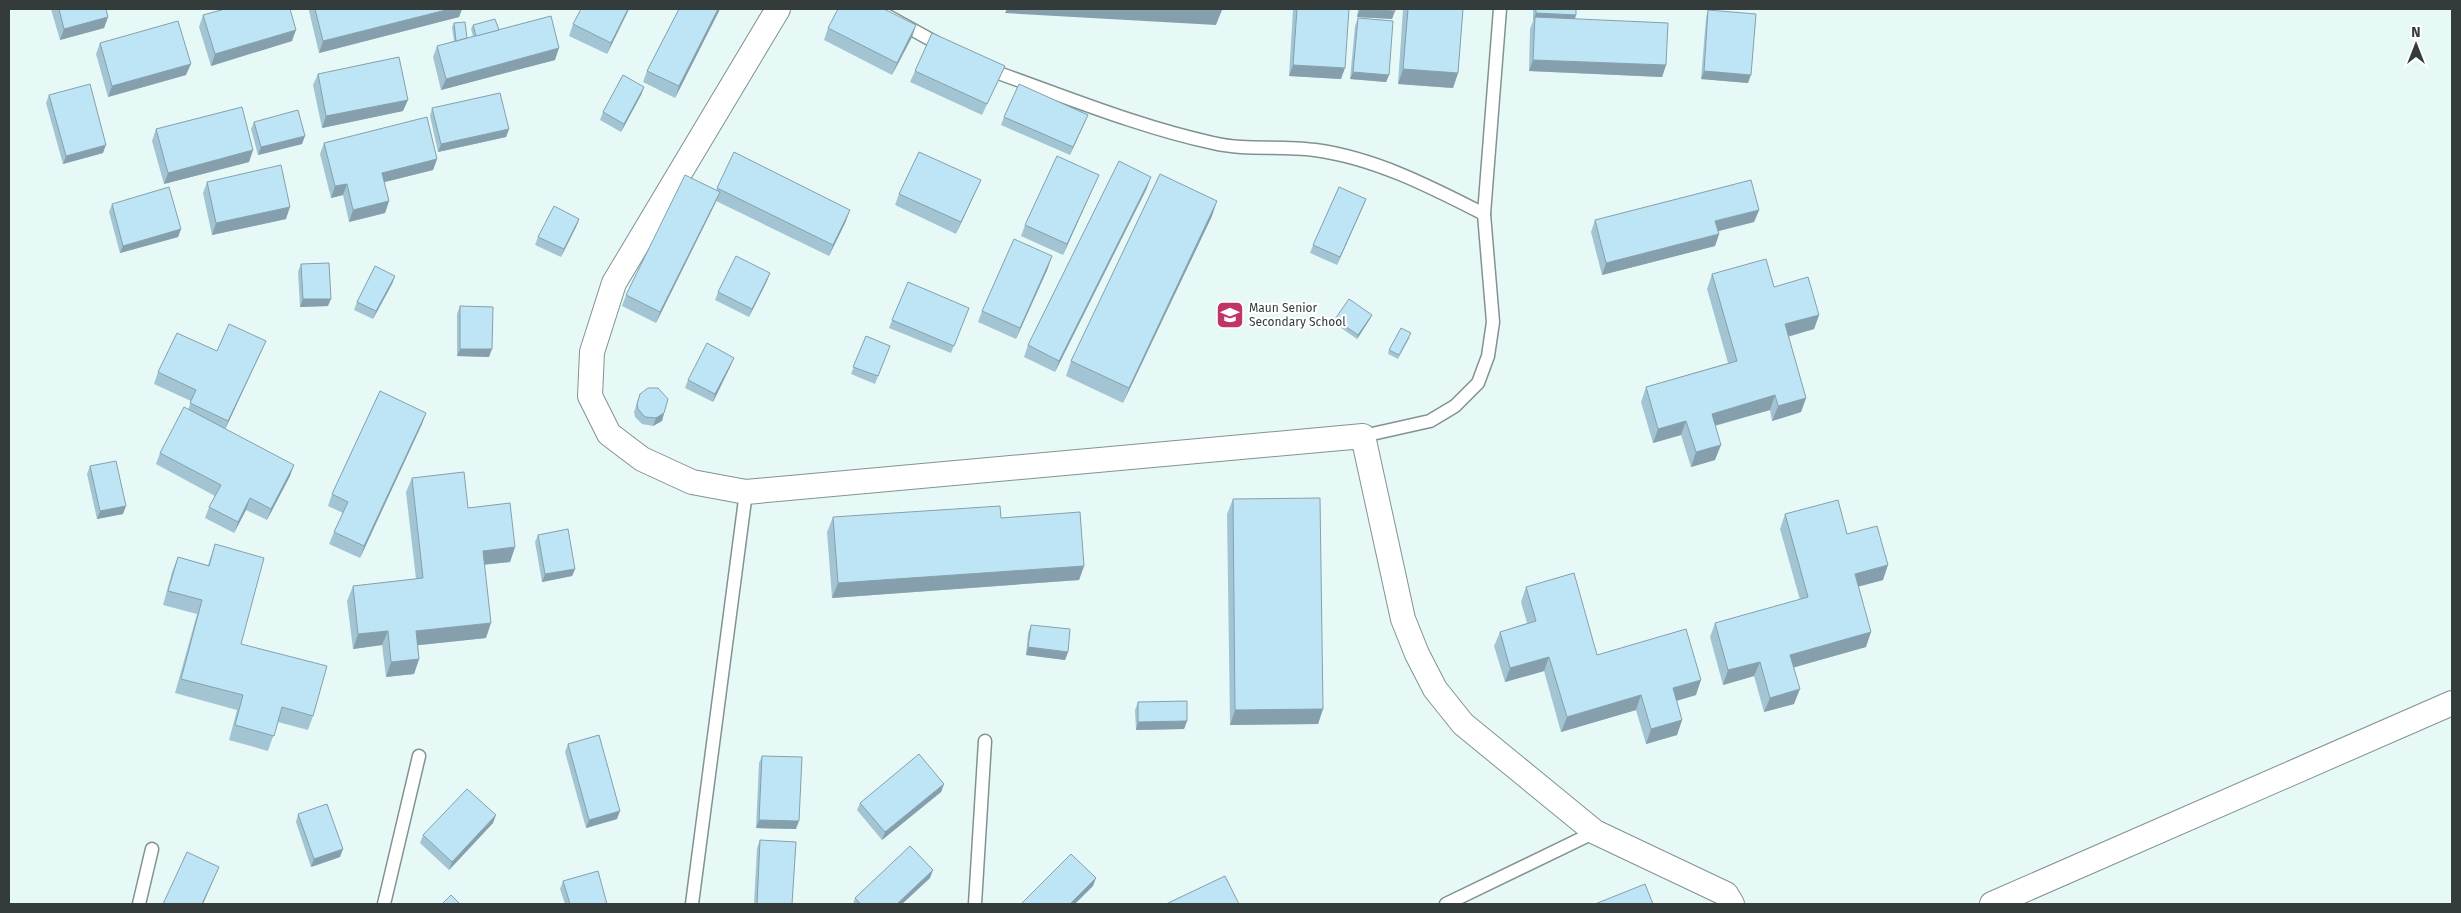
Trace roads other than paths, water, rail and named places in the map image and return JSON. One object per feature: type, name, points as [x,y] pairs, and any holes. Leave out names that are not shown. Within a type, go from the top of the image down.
[{"type":"street","points":[[778,9],[614,283],[592,352],[590,396],[609,434],[642,459],[692,482],[746,492],[1363,436],[1403,619],[1417,654],[1435,689],[1463,724],[1595,832],[1726,894],[1732,904]]},
{"type":"street","points":[[1992,904],[2452,703]]},
{"type":"lane","points":[[875,9],[959,56]]},
{"type":"lane","points":[[1363,436],[1430,420],[1455,406],[1478,383],[1488,356],[1493,322],[1484,214],[1500,9]]},
{"type":"lane","points":[[976,65],[1129,118],[1214,144],[1317,150],[1352,158],[1419,181],[1484,214]]},
{"type":"lane","points":[[692,904],[746,492]]},
{"type":"lane","points":[[975,904],[985,741]]},
{"type":"lane","points":[[384,904],[419,756]]},
{"type":"lane","points":[[1446,904],[1595,832]]},
{"type":"lane","points":[[139,904],[152,849]]},
{"type":"place","name":"Maun Senior Secondary School","points":[[1230,315]]}]
